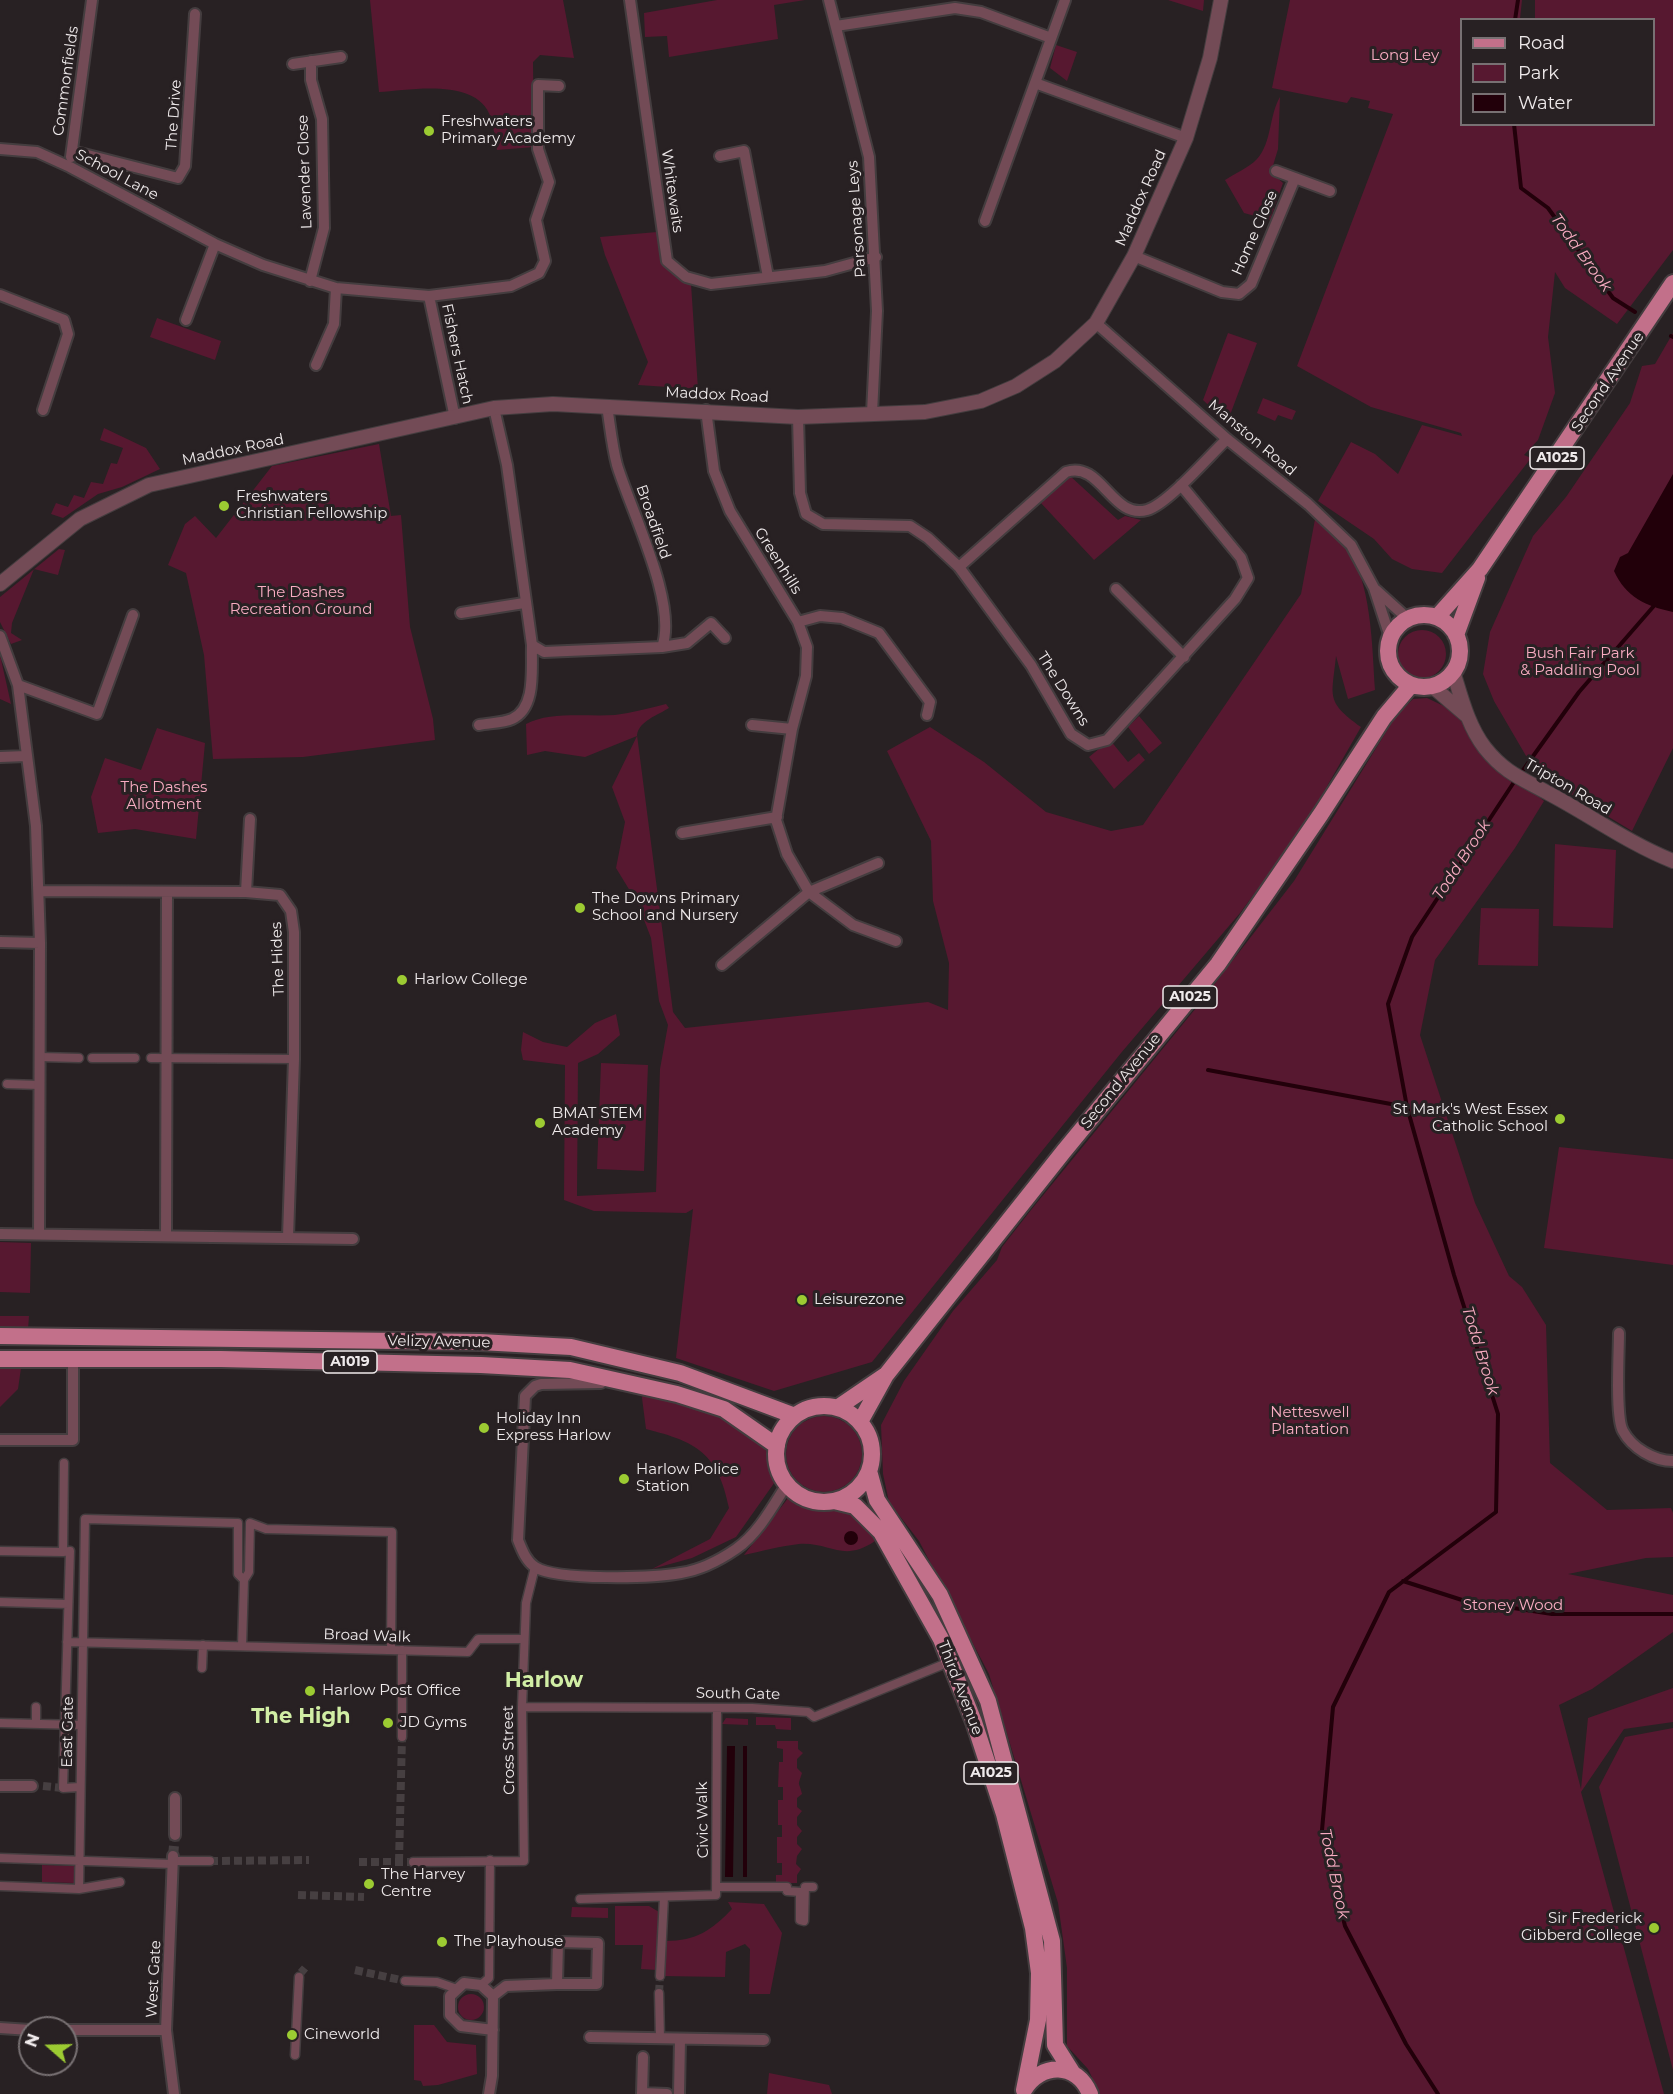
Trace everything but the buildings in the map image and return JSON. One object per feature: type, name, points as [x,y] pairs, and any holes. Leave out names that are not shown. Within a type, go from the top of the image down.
[{"type":"main road","name":"Second Avenue","points":[[1437,617],[1480,569],[1673,283]]},
{"type":"main road","name":"Second Avenue","points":[[1456,635],[1480,569]]},
{"type":"main road","points":[[1427,615],[1437,617],[1451,627],[1456,635],[1460,653],[1448,678],[1432,686],[1411,685],[1396,674],[1388,656],[1390,637],[1397,626],[1407,618],[1427,615]]},
{"type":"main road","name":"Second Avenue","points":[[1384,717],[1396,674]]},
{"type":"main road","name":"Second Avenue","points":[[860,1422],[886,1375],[1218,964],[1321,814],[1384,717],[1411,685]]},
{"type":"main road","name":"Velizy Avenue","points":[[0,1336],[480,1342],[571,1347],[680,1373],[795,1416]]},
{"type":"main road","name":"Velizy Avenue","points":[[0,1359],[73,1361],[221,1359],[481,1365],[570,1370],[677,1394],[724,1409],[777,1446]]},
{"type":"main road","name":"Second Avenue","points":[[837,1408],[886,1375]]},
{"type":"main road","points":[[817,1407],[837,1408],[860,1422],[870,1440],[872,1451],[869,1471],[852,1493],[834,1501],[805,1498],[787,1484],[778,1466],[777,1446],[783,1430],[795,1416],[817,1407]]},
{"type":"main road","name":"Third Avenue","points":[[869,1471],[877,1500],[940,1595],[988,1701],[1052,1941],[1055,2045],[1072,2072]]},
{"type":"main road","name":"Third Avenue","points":[[834,1501],[855,1506],[881,1532],[941,1639],[974,1722],[1004,1814],[1033,1928],[1039,1973],[1038,2020],[1023,2092]]},
{"type":"main road","name":"A1025","points":[[1023,2092],[1039,2073],[1061,2069],[1072,2072],[1080,2078],[1090,2094]]},
{"type":"street","name":"Commonfields","points":[[70,166],[92,0]]},
{"type":"street","name":"Whitewaits","points":[[630,0],[666,261],[686,278],[711,284],[825,271],[876,257]]},
{"type":"street","name":"Parsonage Leys","points":[[828,0],[869,157],[876,257],[877,321],[872,413]]},
{"type":"street","points":[[985,221],[1065,0]]},
{"type":"street","name":"Maddox Road","points":[[0,584],[80,519],[148,485],[494,408],[553,404],[706,410],[798,417],[925,412],[981,401],[1016,386],[1041,371],[1096,323],[1134,256],[1186,138],[1210,58],[1221,0]]},
{"type":"street","points":[[836,26],[955,8],[981,12],[1051,38]]},
{"type":"street","name":"The Drive","points":[[72,151],[178,178],[185,166],[195,14]]},
{"type":"street","points":[[293,64],[341,57]]},
{"type":"street","name":"Lavender Close","points":[[310,281],[324,228],[322,119],[311,80],[311,61]]},
{"type":"street","points":[[1035,83],[1186,138]]},
{"type":"street","name":"School Lane","points":[[0,149],[37,152],[70,166],[214,244],[262,265],[336,288],[429,296],[511,286],[539,273],[544,261],[544,248],[537,234],[536,220],[549,182],[538,149],[538,85],[559,86]]},
{"type":"street","points":[[720,156],[744,151],[768,277]]},
{"type":"street","name":"Home Close","points":[[1276,171],[1330,191]]},
{"type":"street","name":"Home Close","points":[[1134,256],[1222,292],[1239,294],[1251,284],[1295,178]]},
{"type":"street","points":[[186,320],[214,244]]},
{"type":"street","points":[[316,364],[334,324],[336,288]]},
{"type":"street","points":[[0,295],[64,320],[69,334],[43,410]]},
{"type":"street","name":"Fishers Hatch","points":[[429,296],[455,418]]},
{"type":"street","name":"Manston Road","points":[[1096,323],[1227,439],[1308,504],[1351,545],[1374,588],[1390,637]]},
{"type":"street","name":"Broadfield","points":[[607,406],[617,464],[665,606],[667,633],[662,647]]},
{"type":"street","points":[[479,725],[512,719],[523,710],[531,690],[532,645],[524,603],[507,465],[494,408]]},
{"type":"street","name":"Greenhills","points":[[706,410],[714,471],[730,511],[798,622],[807,647],[806,676],[792,729],[777,817],[787,854],[809,892],[853,925],[896,941]]},
{"type":"street","name":"The Downs","points":[[798,417],[800,493],[806,514],[823,524],[910,526],[928,538],[959,567],[1031,665],[1071,735],[1082,743],[1097,744],[1107,740],[1235,599],[1248,578],[1241,558],[1181,485]]},
{"type":"street","points":[[959,567],[1066,472],[1076,468],[1086,471],[1125,507],[1133,511],[1149,509],[1181,485],[1227,439]]},
{"type":"street","name":"Manston Road","points":[[1374,588],[1407,618]]},
{"type":"street","points":[[1116,590],[1184,657]]},
{"type":"street","points":[[461,613],[524,603]]},
{"type":"street","points":[[18,685],[97,714],[133,615]]},
{"type":"street","points":[[798,622],[820,616],[842,618],[879,633],[930,702],[927,715]]},
{"type":"street","points":[[532,645],[544,652],[662,647],[687,643],[711,623],[725,638]]},
{"type":"street","points":[[0,636],[18,685],[36,826],[40,943],[39,1234]]},
{"type":"street","name":"Tripton Road","points":[[1453,671],[1467,716],[1485,747],[1515,777],[1547,792],[1620,836],[1673,861]]},
{"type":"street","name":"Tripton Road","points":[[1432,686],[1467,716]]},
{"type":"street","points":[[752,725],[792,729]]},
{"type":"street","points":[[0,757],[26,756]]},
{"type":"street","points":[[682,833],[777,817]]},
{"type":"street","points":[[246,892],[250,819]]},
{"type":"street","points":[[722,965],[809,892],[878,863]]},
{"type":"street","name":"The Hides","points":[[39,891],[246,892],[280,895],[291,911],[294,932],[294,1059],[288,1237]]},
{"type":"street","points":[[166,1236],[167,892]]},
{"type":"street","points":[[0,942],[40,943]]},
{"type":"street","points":[[40,1057],[79,1058]]},
{"type":"street","points":[[92,1058],[135,1058]]},
{"type":"street","points":[[151,1058],[294,1059]]},
{"type":"street","points":[[7,1084],[40,1084]]},
{"type":"street","points":[[0,1234],[353,1239]]},
{"type":"street","points":[[1619,1333],[1622,1430],[1639,1450],[1665,1461],[1673,1461]]},
{"type":"street","points":[[0,1440],[73,1440],[73,1361]]},
{"type":"street","points":[[626,1383],[541,1384],[530,1389],[525,1396],[522,1410],[518,1540],[525,1556],[535,1567],[552,1574],[630,1576],[683,1573],[703,1567],[738,1548],[766,1516],[787,1484]]},
{"type":"street","points":[[63,1551],[64,1463]]},
{"type":"street","name":"East Gate","points":[[78,1889],[85,1519],[237,1523],[238,1574],[244,1580]]},
{"type":"street","points":[[242,1646],[244,1580],[249,1572],[250,1523],[266,1529],[392,1532],[391,1650]]},
{"type":"street","points":[[0,1551],[70,1551],[63,1788],[80,1787]]},
{"type":"street","name":"Cross Street","points":[[490,1860],[524,1861],[522,1707],[524,1639],[526,1603],[535,1567]]},
{"type":"street","points":[[0,1602],[68,1604]]},
{"type":"street","name":"Broad Walk","points":[[67,1642],[468,1652],[478,1639],[524,1639]]},
{"type":"street","points":[[202,1668],[203,1645]]},
{"type":"street","points":[[402,1650],[402,1737]]},
{"type":"street","name":"South Gate","points":[[522,1707],[796,1710],[808,1712],[814,1717],[942,1665]]},
{"type":"street","points":[[36,1707],[36,1724]]},
{"type":"street","name":"Civic Walk","points":[[716,1891],[718,1845],[714,1845],[717,1708]]},
{"type":"street","points":[[0,1723],[81,1725]]},
{"type":"street","points":[[0,1786],[37,1786]]},
{"type":"street","points":[[175,1798],[175,1835]]},
{"type":"street","points":[[0,1858],[79,1861],[210,1861]]},
{"type":"street","name":"West Gate","points":[[173,1860],[166,2030],[174,2094]]},
{"type":"street","points":[[413,1862],[490,1860],[489,1978],[481,1985]]},
{"type":"street","points":[[0,1886],[78,1889],[120,1882]]},
{"type":"street","points":[[580,1899],[664,1898],[716,1891],[787,1887],[787,1891],[800,1892],[800,1920],[804,1921],[805,1887],[813,1887]]},
{"type":"street","points":[[660,1976],[664,1898]]},
{"type":"street","points":[[493,1996],[506,1986],[557,1983],[597,1984],[598,1943],[558,1942],[557,1983]]},
{"type":"street","points":[[295,2055],[299,1977]]},
{"type":"street","points":[[405,1981],[437,1982],[457,1989]]},
{"type":"street","points":[[489,2094],[492,2076],[493,2030],[493,1996],[481,1985],[464,1983],[450,1996],[450,2015],[461,2026],[493,2030]]},
{"type":"street","points":[[659,1993],[660,2038]]},
{"type":"street","points":[[0,2028],[18,2029]]},
{"type":"street","points":[[78,2030],[166,2030]]},
{"type":"street","points":[[590,2037],[764,2040]]},
{"type":"street","points":[[679,2094],[680,2039]]},
{"type":"street","points":[[643,2057],[642,2094],[667,2094]]},
{"type":"green space","points":[[370,0],[563,0],[574,58],[540,55],[533,62],[534,147],[497,150],[491,118],[484,105],[473,96],[442,89],[379,92]]},
{"type":"green space","points":[[717,0],[805,0],[774,5],[778,39],[669,57],[667,36],[645,37],[644,13]]},
{"type":"green space","points":[[1168,0],[1204,0],[1203,11]]},
{"type":"green space","name":"Long Ley","points":[[1290,0],[1522,0],[1520,18],[1460,18],[1460,126],[1655,126],[1655,18],[1535,18],[1535,0],[1673,0],[1673,250],[1617,324],[1565,288],[1555,272],[1548,337],[1555,393],[1538,440],[1524,455],[1531,458],[1442,573],[1412,569],[1392,559],[1374,539],[1318,501],[1351,442],[1375,454],[1398,474],[1422,425],[1462,436],[1461,433],[1371,407],[1297,366],[1393,114],[1368,108],[1370,101],[1351,97],[1347,103],[1272,88]]},
{"type":"green space","points":[[1056,45],[1077,52],[1067,81],[1050,68]]},
{"type":"green space","points":[[1280,97],[1278,149],[1271,172],[1283,183],[1270,220],[1244,213],[1225,180],[1250,165],[1262,152]]},
{"type":"green space","points":[[657,232],[665,264],[675,275],[691,284],[698,389],[638,385],[648,362],[600,237]]},
{"type":"green space","points":[[157,318],[221,341],[215,360],[150,337]]},
{"type":"green space","points":[[1228,333],[1257,343],[1227,423],[1203,400]]},
{"type":"green space","name":"Bush Fair Park & Paddling Pool","points":[[1673,333],[1673,748],[1632,831],[1536,773],[1494,701],[1483,674],[1490,632],[1533,536],[1566,497],[1630,403],[1642,366],[1655,364]]},
{"type":"green space","points":[[1263,398],[1296,411],[1292,420],[1278,415],[1275,421],[1257,413]]},
{"type":"green space","points":[[104,428],[146,448],[160,469],[122,487],[98,494],[63,518],[51,514],[56,503],[68,507],[74,495],[84,498],[91,482],[103,484],[111,463],[117,464],[123,448],[100,440]]},
{"type":"green space","name":"The Dashes Recreation Ground","points":[[379,444],[391,516],[401,515],[410,627],[433,719],[435,740],[303,757],[213,759],[204,655],[186,573],[168,565],[185,524],[195,516],[216,538],[272,466]]},
{"type":"green space","points":[[1069,475],[1118,520],[1125,516],[1141,520],[1094,560],[1040,502]]},
{"type":"green space","points":[[1316,514],[1342,540],[1361,576],[1369,614],[1375,690],[1348,699],[1336,656],[1333,697],[1341,711],[1361,727],[1303,828],[1240,913],[1121,1053],[872,1362],[774,1391],[676,1358],[693,1209],[686,1213],[594,1211],[564,1200],[565,1065],[523,1060],[521,1050],[523,1032],[543,1042],[567,1047],[595,1023],[616,1014],[620,1035],[598,1054],[578,1063],[577,1196],[656,1192],[660,1069],[668,1025],[659,1001],[651,938],[638,904],[616,868],[625,822],[612,787],[637,736],[585,757],[545,751],[527,755],[526,724],[546,717],[615,715],[666,704],[669,708],[645,722],[637,735],[673,1012],[685,1028],[928,1002],[948,1010],[949,963],[933,901],[931,841],[887,751],[930,727],[984,762],[1046,812],[1111,831],[1143,825],[1301,594]]},
{"type":"green space","points":[[59,549],[65,550],[58,575],[34,569]]},
{"type":"green space","points":[[34,570],[12,623],[11,633],[22,640],[11,644],[0,622],[0,597]]},
{"type":"green space","points":[[1422,630],[1439,637],[1446,654],[1439,671],[1422,678],[1405,671],[1398,654],[1405,637]]},
{"type":"green space","points":[[0,655],[11,704],[0,699]]},
{"type":"green space","points":[[1427,698],[1450,709],[1515,777],[1544,801],[1515,848],[1435,960],[1420,1035],[1475,1203],[1509,1276],[1522,1287],[1546,1325],[1550,1463],[1607,1510],[1671,1508],[1673,1513],[1673,1557],[1646,1558],[1568,1574],[1673,1595],[1673,1632],[1592,1689],[1559,1705],[1581,1789],[1588,1718],[1673,1688],[1673,1722],[1624,1729],[1581,1792],[1664,2094],[1100,2094],[1088,2069],[1067,2046],[1067,1968],[1058,1903],[989,1674],[919,1541],[889,1502],[883,1474],[881,1425],[904,1381],[953,1311],[997,1260],[1002,1247],[1196,1008],[1294,881],[1396,716],[1413,699]]},
{"type":"green space","points":[[1139,716],[1162,743],[1149,754],[1128,727]]},
{"type":"green space","name":"The Dashes Allotment","points":[[157,728],[205,743],[196,839],[135,829],[98,833],[91,797],[105,758],[141,770]]},
{"type":"green space","points":[[1110,740],[1128,762],[1139,753],[1145,760],[1114,789],[1089,757]]},
{"type":"green space","points":[[1555,844],[1616,850],[1613,928],[1553,926]]},
{"type":"green space","points":[[1481,908],[1539,909],[1538,966],[1478,965]]},
{"type":"green space","points":[[601,1063],[648,1065],[644,1171],[597,1169]]},
{"type":"green space","points":[[1559,1147],[1673,1159],[1673,1265],[1544,1248]]},
{"type":"green space","points":[[0,1242],[31,1243],[30,1293],[0,1292]]},
{"type":"green space","points":[[0,1316],[29,1316],[28,1330],[0,1329]]},
{"type":"green space","points":[[0,1366],[21,1368],[18,1389],[0,1407]]},
{"type":"green space","points":[[644,1389],[725,1418],[753,1435],[769,1456],[777,1479],[736,1537],[692,1558],[652,1569],[710,1539],[729,1508],[719,1474],[702,1453],[679,1439],[646,1429],[642,1398]]},
{"type":"green space","points":[[824,1416],[839,1419],[851,1427],[859,1439],[862,1454],[859,1469],[851,1481],[839,1489],[824,1492],[809,1489],[797,1481],[789,1469],[786,1454],[789,1439],[797,1427],[809,1419]]},
{"type":"green space","points":[[789,1497],[810,1508],[838,1508],[863,1517],[875,1541],[864,1547],[845,1551],[799,1544],[744,1555]]},
{"type":"green space","points":[[756,1717],[791,1718],[791,1730],[776,1729],[775,1725],[756,1725]]},
{"type":"green space","points":[[726,1718],[748,1719],[748,1725],[722,1724]]},
{"type":"green space","name":"Sir Frederick Gibberd College","points":[[1673,1728],[1673,2070],[1599,1787],[1625,1737]]},
{"type":"green space","points":[[777,1741],[798,1741],[798,1749],[803,1753],[797,1759],[797,1768],[802,1773],[799,1784],[802,1794],[797,1798],[797,1807],[802,1811],[797,1817],[797,1825],[802,1831],[797,1837],[797,1844],[802,1849],[797,1856],[796,1864],[801,1869],[797,1875],[797,1883],[776,1883],[776,1875],[782,1875],[782,1863],[777,1863],[777,1837],[782,1837],[782,1825],[778,1825],[778,1800],[783,1800],[783,1787],[778,1787],[779,1762],[783,1762],[783,1749],[777,1748]]},
{"type":"green space","points":[[42,1865],[76,1866],[75,1883],[42,1882]]},
{"type":"green space","points":[[728,1902],[764,1904],[782,1933],[770,1994],[749,1994],[750,1949],[745,1944],[726,1952],[725,1977],[662,1976],[666,1941],[686,1939],[703,1933],[732,1909]]},
{"type":"green space","points":[[615,1906],[649,1906],[659,1912],[657,1970],[641,1969],[643,1945],[615,1945]]},
{"type":"green space","points":[[572,1907],[608,1908],[608,1918],[571,1917]]},
{"type":"green space","points":[[471,1994],[480,1998],[484,2007],[480,2016],[471,2020],[462,2016],[458,2007],[462,1998]]},
{"type":"green space","points":[[414,2025],[434,2025],[447,2042],[476,2045],[477,2074],[438,2085],[423,2086],[421,2081],[414,2080]]},
{"type":"green space","points":[[769,2073],[829,2085],[832,2094],[767,2094]]},
{"type":"water","points":[[1673,474],[1673,612],[1637,599],[1624,588],[1614,571],[1620,557],[1628,553]]},
{"type":"water","points":[[848,1531],[854,1531],[858,1538],[854,1545],[848,1545],[844,1541],[844,1535]]},
{"type":"water","points":[[727,1746],[735,1746],[733,1877],[725,1877]]},
{"type":"water","points":[[743,1746],[747,1746],[747,1877],[743,1877]]},
{"type":"waterway","name":"Todd Brook","points":[[1515,18],[1518,0]]},
{"type":"waterway","name":"Todd Brook","points":[[1514,126],[1521,188],[1548,208],[1613,298],[1635,312]]},
{"type":"waterway","name":"Todd Brook","points":[[1521,773],[1579,692],[1653,607]]},
{"type":"waterway","name":"Todd Brook","points":[[1438,2094],[1406,2044],[1345,1926],[1322,1830],[1333,1707],[1389,1592],[1496,1512],[1498,1414],[1454,1275],[1407,1107],[1388,1004],[1412,937],[1516,779]]},
{"type":"waterway","points":[[1208,1070],[1407,1107]]},
{"type":"waterway","points":[[1403,1581],[1462,1600],[1552,1614],[1673,1614]]},
{"type":"tunnel","points":[[399,1862],[402,1737]]},
{"type":"tunnel","points":[[43,1786],[63,1788]]},
{"type":"tunnel","points":[[173,1856],[175,1835]]},
{"type":"tunnel","points":[[210,1861],[309,1860]]},
{"type":"tunnel","points":[[359,1862],[413,1862]]},
{"type":"tunnel","points":[[298,1895],[364,1897]]},
{"type":"tunnel","points":[[299,1984],[299,1975],[305,1968]]},
{"type":"tunnel","points":[[355,1970],[405,1981]]},
{"type":"tunnel","points":[[659,1993],[660,1976]]},
{"type":"place","name":"Freshwaters Primary Academy","points":[[429,131]]},
{"type":"place","name":"Freshwaters Christian Fellowship","points":[[224,506]]},
{"type":"place","name":"The Downs Primary School and Nursery","points":[[580,908]]},
{"type":"place","name":"Harlow College","points":[[402,980]]},
{"type":"place","name":"St Mark's West Essex Catholic School","points":[[1560,1119]]},
{"type":"place","name":"BMAT STEM Academy","points":[[540,1123]]},
{"type":"place","name":"Leisurezone","points":[[802,1300]]},
{"type":"place","name":"Holiday Inn Express Harlow","points":[[484,1428]]},
{"type":"place","name":"Harlow Police Station","points":[[624,1479]]},
{"type":"place","name":"Harlow Post Office","points":[[310,1691]]},
{"type":"place","name":"JD Gyms","points":[[388,1723]]},
{"type":"place","name":"The Harvey Centre","points":[[369,1884]]},
{"type":"place","name":"Sir Frederick Gibberd College","points":[[1654,1928]]},
{"type":"place","name":"The Playhouse","points":[[442,1942]]},
{"type":"place","name":"Cineworld","points":[[292,2035]]},
{"type":"district","name":"Harlow","points":[[544,1681]]},
{"type":"district","name":"The High","points":[[301,1717]]},
{"type":"park label","name":"Netteswell Plantation","points":[[1310,1422]]},
{"type":"park label","name":"Stoney Wood","points":[[1513,1606]]}]
